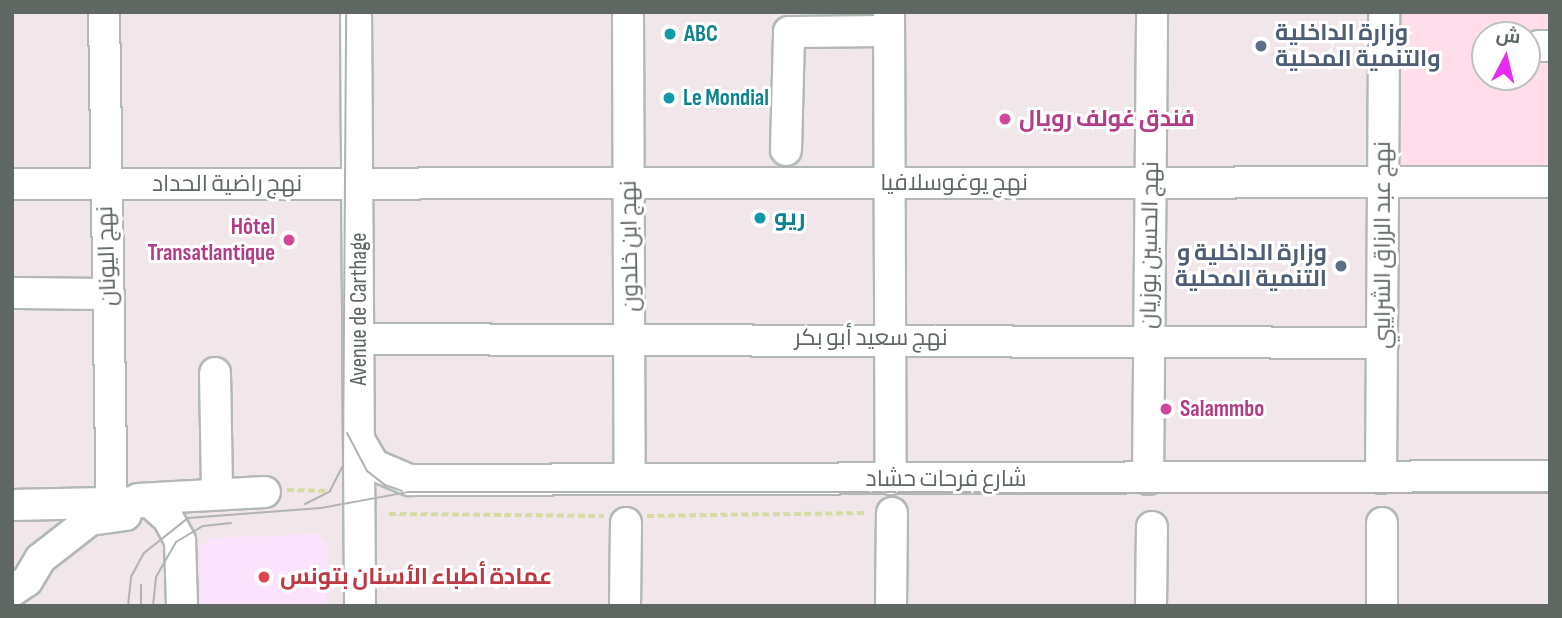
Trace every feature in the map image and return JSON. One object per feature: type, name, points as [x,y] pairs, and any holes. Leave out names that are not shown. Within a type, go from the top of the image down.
[{"type":"street","name":"نهج اليونان","points":[[104,12],[109,294],[125,499]]},
{"type":"street","name":"Avenue de Carthage","points":[[356,12],[360,606]]},
{"type":"street","name":"نهج ابن خلدون","points":[[628,12],[632,338],[630,480]]},
{"type":"street","name":"نهج الحسين بوزيان","points":[[1148,474],[1152,12]]},
{"type":"street","name":"نهج عبد الرزاق الشرايبي","points":[[1381,478],[1384,12]]},
{"type":"street","points":[[786,150],[789,32],[889,22],[886,183],[891,479]]},
{"type":"street","name":"نهج يوغوسلافيا","points":[[358,183],[1384,185],[1550,182]]},
{"type":"street","name":"نهج راضية الحداد","points":[[12,184],[358,183]]},
{"type":"street","points":[[12,293],[109,294]]},
{"type":"street","name":"نهج سعيد أبو بكر","points":[[358,339],[889,338],[1383,343]]},
{"type":"street","points":[[215,373],[216,493]]},
{"type":"street","name":"شارع فرحات حشاد","points":[[360,440],[374,465],[403,479],[891,479],[1148,474],[1381,478],[1550,476]]},
{"type":"street","points":[[12,505],[265,492]]},
{"type":"street","points":[[125,499],[155,505],[176,542],[182,606]]},
{"type":"street","points":[[891,606],[892,513]]},
{"type":"street","points":[[12,591],[27,581],[26,560],[96,518],[149,514],[176,542]]},
{"type":"street","points":[[623,518],[625,606]]},
{"type":"street","points":[[1382,523],[1382,606]]},
{"type":"street","points":[[1152,527],[1152,606]]},
{"type":"path","points":[[265,492],[330,491]]},
{"type":"path","points":[[389,514],[623,518],[892,513]]},
{"type":"shaded area","points":[[1395,12],[1550,12],[1550,174],[1394,172]]},
{"type":"shaded area","name":"عمادة أطباء الأسنان بتونس","points":[[318,534],[328,544],[327,606],[200,606],[200,547],[209,538]]},
{"type":"tram line","points":[[305,504],[330,491],[343,466],[346,12]]},
{"type":"tram line","points":[[347,433],[367,471],[385,485],[402,491]]},
{"type":"tram line","points":[[128,606],[131,577],[144,553],[188,518],[321,508],[408,492],[1550,493]]},
{"type":"tram line","points":[[153,606],[156,577],[176,542],[203,526],[231,523]]},
{"type":"tram line","points":[[141,585],[141,606]]},
{"type":"place","name":"ABC","points":[[670,34]]},
{"type":"place","name":"وزارة الداخلية والتنمية المحلية","points":[[1261,46]]},
{"type":"place","name":"Le Mondial","points":[[669,98]]},
{"type":"place","name":"فندق غولف رويال","points":[[1005,119]]},
{"type":"place","name":"ريو","points":[[760,218]]},
{"type":"place","name":"Hôtel Transatlantique","points":[[289,240]]},
{"type":"place","name":"وزارة الداخلية و التنمية المحلية","points":[[1341,266]]},
{"type":"place","name":"Salammbo","points":[[1166,409]]},
{"type":"place","name":"عمادة أطباء الأسنان بتونس","points":[[264,577]]}]
